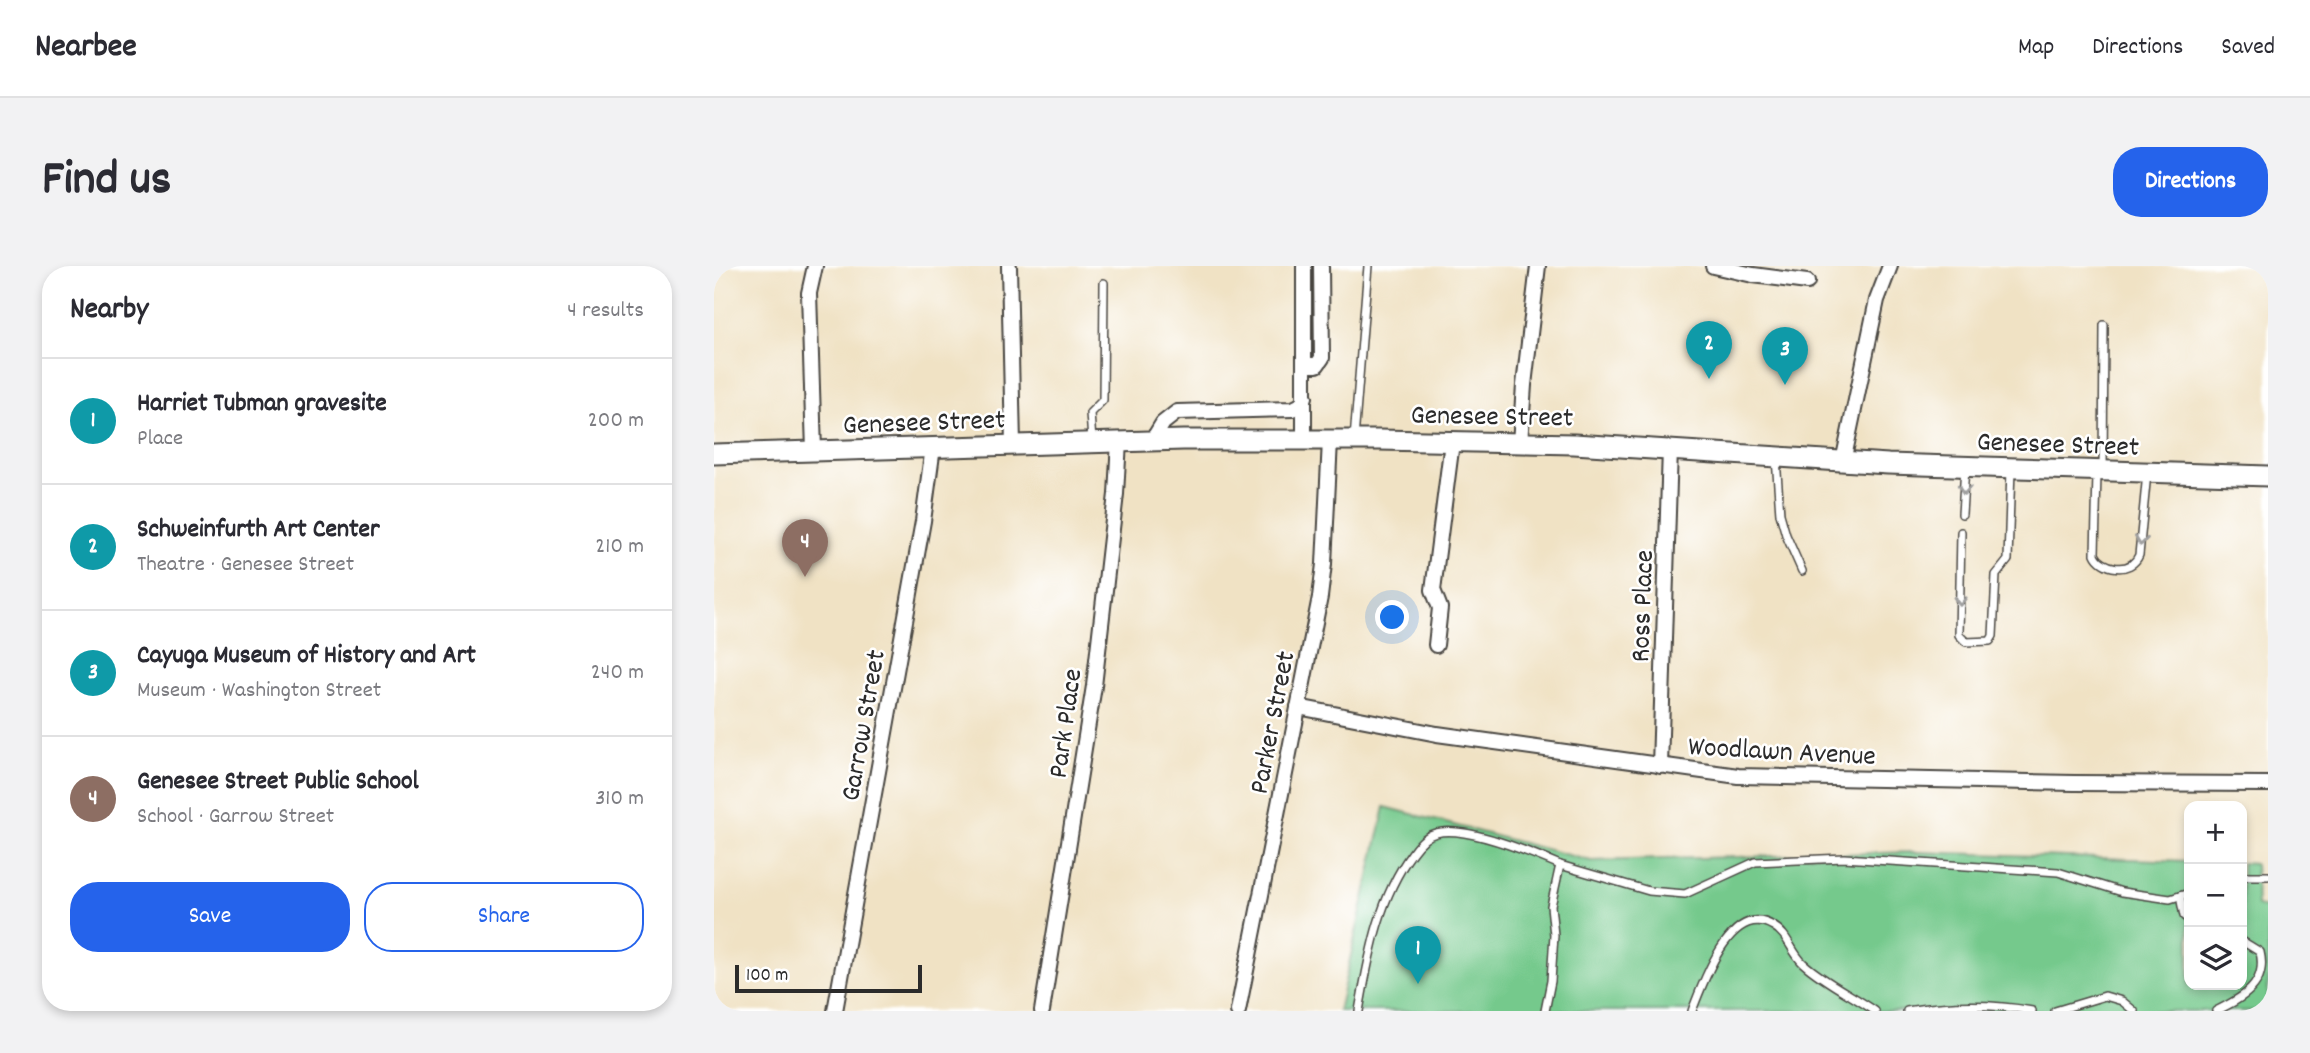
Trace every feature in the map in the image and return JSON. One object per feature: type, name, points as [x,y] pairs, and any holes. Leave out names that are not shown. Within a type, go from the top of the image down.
[{"type":"main road","name":"Genesee Street","points":[[714,454],[1119,441],[1354,440],[1520,443],[1671,449],[1965,467],[2268,476]]},
{"type":"street","points":[[814,451],[809,293],[815,266]]},
{"type":"street","points":[[1009,266],[1013,445]]},
{"type":"street","points":[[1304,266],[1304,440]]},
{"type":"street","points":[[1306,365],[1317,365],[1322,358],[1321,266]]},
{"type":"street","points":[[1520,443],[1538,266]]},
{"type":"street","points":[[1713,266],[1753,275],[1807,282]]},
{"type":"street","points":[[1843,461],[1877,300],[1889,266]]},
{"type":"street","points":[[1152,441],[1163,424],[1177,412],[1293,409],[1301,405],[1305,397]]},
{"type":"street","name":"Parker Street","points":[[1238,1011],[1315,625],[1323,575],[1330,440]]},
{"type":"street","name":"Park Place","points":[[1042,1011],[1094,686],[1116,494],[1119,441]]},
{"type":"street","points":[[1436,645],[1440,608],[1433,590],[1452,442]]},
{"type":"street","name":"Garrow Street","points":[[835,1011],[923,521],[933,447]]},
{"type":"street","name":"Ross Place","points":[[1660,766],[1671,449]]},
{"type":"street","name":"Woodlawn Avenue","points":[[1298,707],[1437,734],[1738,775],[2074,783],[2268,784]]},
{"type":"lane","points":[[1354,440],[1368,266]]},
{"type":"lane","points":[[1092,442],[1090,414],[1103,400],[1104,283]]},
{"type":"lane","points":[[2104,325],[2095,554],[2098,560],[2105,564],[2127,569],[2135,564],[2139,555],[2147,473]]},
{"type":"lane","points":[[1776,457],[1783,524],[1802,571]]},
{"type":"lane","points":[[1962,514],[1965,467]]},
{"type":"lane","points":[[1961,533],[1959,635],[1966,642],[1985,643],[1993,636],[1996,575],[2008,560],[2011,468]]},
{"type":"lane","points":[[1359,1011],[1380,914],[1399,870],[1419,844],[1434,833],[1461,832],[1532,852],[1560,865],[1649,891],[1685,894],[1755,862],[1844,858],[2058,872],[2122,892],[2170,900],[2184,895]]},
{"type":"lane","points":[[1545,1011],[1552,970],[1554,935],[1551,906],[1560,865]]},
{"type":"lane","points":[[2247,876],[2268,876]]},
{"type":"lane","points":[[2180,896],[2184,916]]},
{"type":"lane","points":[[1692,1011],[1708,970],[1735,928],[1762,920],[1776,927],[1802,962],[1875,1011]]},
{"type":"lane","points":[[2216,1011],[2234,1002],[2258,983],[2263,965],[2260,952],[2247,944]]},
{"type":"lane","points":[[2055,1011],[2105,996],[2122,1001],[2134,1011]]},
{"type":"lane","points":[[1907,1011],[1958,1004],[2008,1006],[2032,1011]]},
{"type":"green space","points":[[1385,807],[1591,861],[1916,852],[2184,861],[2184,990],[2247,990],[2247,863],[2255,864],[2257,906],[2268,908],[2268,1011],[1338,1011]]},
{"type":"place","name":"Schweinfurth Art Center","points":[[1709,379]]},
{"type":"place","name":"Cayuga Museum of History and Art","points":[[1785,385]]},
{"type":"place","name":"Genesee Street Public School","points":[[805,577]]},
{"type":"place","name":"Harriet Tubman gravesite","points":[[1418,984]]}]
